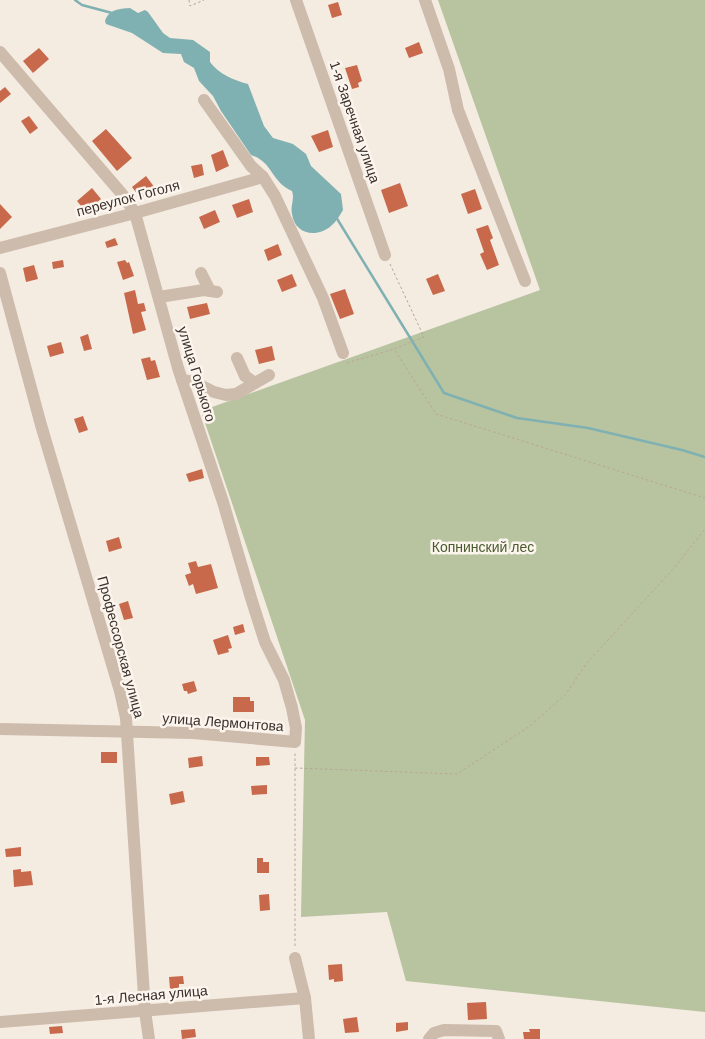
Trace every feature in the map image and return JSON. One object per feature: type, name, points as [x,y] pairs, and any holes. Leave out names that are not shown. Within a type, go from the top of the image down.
[{"type":"street","name":"1-я Заречная улица","points":[[296,0],[385,255]]},
{"type":"street","points":[[425,0],[449,69],[458,110],[525,281]]},
{"type":"street","name":"улица Горького","points":[[0,52],[122,194],[135,213],[182,380],[223,502],[262,633],[284,680],[296,728],[295,742]]},
{"type":"street","points":[[204,100],[251,166],[263,177],[275,196],[323,298],[343,353]]},
{"type":"street","name":"переулок Гоголя","points":[[0,248],[263,177]]},
{"type":"street","name":"Профессорская улица","points":[[0,273],[41,425],[120,690],[128,732],[144,1011],[149,1039]]},
{"type":"street","points":[[159,297],[204,290],[213,291],[201,273]]},
{"type":"street","points":[[238,358],[245,376],[255,383]]},
{"type":"street","points":[[182,380],[194,382],[214,392],[226,395],[236,394],[268,375]]},
{"type":"street","name":"улица Лермонтова","points":[[0,729],[193,733],[295,742]]},
{"type":"street","points":[[295,958],[305,998],[310,1039]]},
{"type":"street","name":"1-я Лесная улица","points":[[0,1022],[305,998]]},
{"type":"street","points":[[430,1039],[434,1033],[444,1030],[498,1035]]},
{"type":"path","points":[[189,0],[190,6],[204,0]]},
{"type":"path","points":[[343,353],[346,364],[394,349],[424,337],[385,255]]},
{"type":"path","points":[[394,349],[436,414],[705,498]]},
{"type":"path","points":[[295,768],[457,774],[530,726],[566,694],[586,664],[674,568],[705,529]]},
{"type":"path","points":[[295,742],[295,958]]},
{"type":"green space","name":"Копнинский лес","points":[[438,0],[705,0],[705,1012],[406,981],[387,912],[301,917],[305,720],[201,411],[540,290]]},
{"type":"water","points":[[130,8],[138,13],[145,10],[148,12],[163,33],[170,38],[193,40],[210,52],[210,62],[218,70],[248,84],[264,126],[273,138],[293,144],[306,154],[311,166],[341,194],[343,210],[333,224],[325,230],[313,233],[302,230],[297,226],[292,211],[292,191],[280,183],[264,162],[251,155],[213,96],[199,81],[194,68],[184,62],[181,54],[163,53],[132,33],[106,24],[107,17],[112,12],[118,9]]},
{"type":"building","points":[[338,2],[342,15],[332,18],[328,5]]},
{"type":"building","points":[[419,42],[423,53],[409,58],[405,48]]},
{"type":"building","points":[[39,48],[49,59],[33,73],[23,61]]},
{"type":"building","points":[[357,65],[362,81],[358,83],[359,87],[352,89],[345,68]]},
{"type":"building","points":[[5,87],[11,94],[0,103],[0,91]]},
{"type":"building","points":[[29,116],[38,128],[30,134],[21,121]]},
{"type":"building","points":[[106,129],[132,158],[117,171],[92,141]]},
{"type":"building","points":[[328,130],[333,147],[319,152],[311,136]]},
{"type":"building","points":[[223,150],[229,166],[216,172],[211,155]]},
{"type":"building","points":[[202,164],[204,175],[194,178],[191,166]]},
{"type":"building","points":[[146,176],[155,188],[141,199],[132,187]]},
{"type":"building","points":[[400,183],[408,206],[389,213],[381,190]]},
{"type":"building","points":[[92,188],[101,199],[86,212],[77,201]]},
{"type":"building","points":[[475,189],[482,209],[468,214],[461,194]]},
{"type":"building","points":[[249,199],[253,212],[237,218],[232,205]]},
{"type":"building","points":[[0,204],[12,217],[0,229]]},
{"type":"building","points":[[215,210],[220,222],[204,229],[199,217]]},
{"type":"building","points":[[488,225],[493,238],[490,240],[499,265],[487,270],[480,254],[484,252],[476,229]]},
{"type":"building","points":[[115,238],[118,245],[107,248],[105,242]]},
{"type":"building","points":[[278,244],[282,255],[268,261],[264,250]]},
{"type":"building","points":[[63,260],[64,267],[53,269],[52,262]]},
{"type":"building","points":[[125,260],[127,263],[129,262],[134,276],[123,280],[117,262]]},
{"type":"building","points":[[34,265],[38,279],[26,282],[23,268]]},
{"type":"building","points":[[292,274],[297,286],[282,292],[277,280]]},
{"type":"building","points":[[438,274],[445,291],[433,295],[426,279]]},
{"type":"building","points":[[345,289],[354,314],[340,319],[330,294]]},
{"type":"building","points":[[135,290],[138,304],[144,303],[146,311],[141,312],[146,330],[133,334],[124,293]]},
{"type":"building","points":[[207,303],[210,314],[190,319],[187,307]]},
{"type":"building","points":[[88,334],[92,349],[84,351],[80,337]]},
{"type":"building","points":[[61,342],[64,353],[50,357],[47,346]]},
{"type":"building","points":[[272,346],[275,360],[259,364],[255,350]]},
{"type":"building","points":[[150,357],[151,361],[155,360],[160,377],[147,380],[141,359]]},
{"type":"building","points":[[83,416],[88,430],[79,433],[74,419]]},
{"type":"building","points":[[202,469],[204,478],[189,482],[186,474]]},
{"type":"building","points":[[119,537],[122,548],[109,552],[106,541]]},
{"type":"building","points":[[196,561],[198,567],[211,564],[218,588],[196,594],[193,584],[189,586],[185,575],[191,573],[188,563]]},
{"type":"building","points":[[128,601],[133,618],[124,620],[119,604]]},
{"type":"building","points":[[243,624],[245,632],[235,635],[233,627]]},
{"type":"building","points":[[228,635],[232,648],[228,649],[229,652],[218,655],[213,640]]},
{"type":"building","points":[[194,681],[197,691],[188,694],[187,691],[184,691],[182,684]]},
{"type":"building","points":[[233,697],[250,697],[250,701],[254,701],[254,712],[233,712]]},
{"type":"building","points":[[101,752],[117,752],[117,763],[101,763]]},
{"type":"building","points":[[202,756],[203,766],[189,768],[188,758]]},
{"type":"building","points":[[256,757],[269,757],[270,765],[256,766]]},
{"type":"building","points":[[267,785],[267,794],[252,795],[251,786]]},
{"type":"building","points":[[183,791],[185,802],[171,805],[169,794]]},
{"type":"building","points":[[21,847],[21,856],[6,857],[5,849]]},
{"type":"building","points":[[257,858],[263,858],[263,862],[269,862],[269,873],[257,873]]},
{"type":"building","points":[[21,869],[21,872],[31,871],[33,885],[14,887],[13,870]]},
{"type":"building","points":[[269,894],[270,910],[260,911],[259,895]]},
{"type":"building","points":[[342,964],[343,981],[334,982],[334,979],[329,980],[328,965]]},
{"type":"building","points":[[183,976],[184,984],[179,984],[179,988],[170,989],[169,977]]},
{"type":"building","points":[[486,1002],[487,1019],[468,1020],[467,1003]]},
{"type":"building","points":[[357,1017],[359,1032],[345,1033],[343,1019]]},
{"type":"building","points":[[408,1022],[408,1030],[396,1032],[396,1023]]},
{"type":"building","points":[[62,1026],[63,1033],[50,1034],[49,1027]]},
{"type":"building","points":[[195,1029],[196,1037],[182,1039],[181,1030]]},
{"type":"building","points":[[529,1029],[540,1029],[540,1039],[524,1039],[523,1032],[530,1032]]},
{"type":"waterway","points":[[75,0],[82,5],[112,13]]},
{"type":"waterway","points":[[336,217],[444,393],[517,418],[588,428],[705,457]]}]
